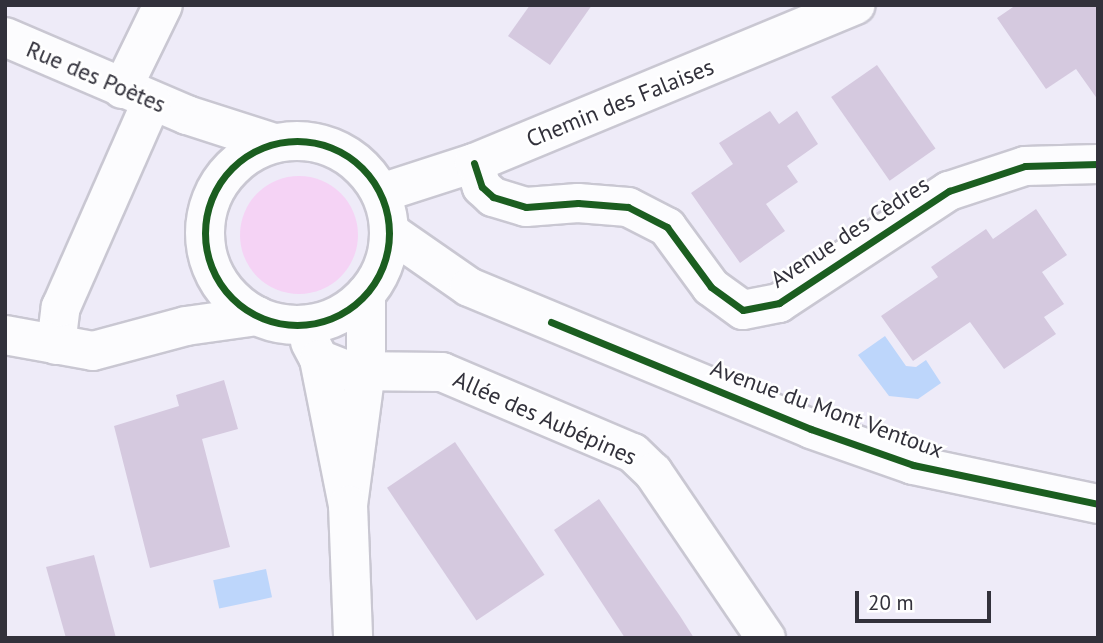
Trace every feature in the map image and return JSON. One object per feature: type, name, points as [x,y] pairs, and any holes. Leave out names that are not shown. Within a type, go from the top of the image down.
[{"type":"street","points":[[56,345],[61,307],[137,95],[163,5]]},
{"type":"street","name":"Chemin des Falaises","points":[[381,193],[474,163],[856,5]]},
{"type":"street","name":"Rue des Poètes","points":[[5,37],[187,116],[274,143]]},
{"type":"street","name":"Rue des Poètes","points":[[187,116],[230,168]]},
{"type":"street","points":[[257,316],[233,299],[215,276],[204,231],[208,208],[230,168],[274,143],[299,140],[324,144],[367,172],[381,193],[390,232],[373,284],[366,370],[348,505]]},
{"type":"street","name":"Avenue des Cèdres","points":[[474,163],[482,187],[493,197],[526,207],[578,203],[628,207],[667,227],[711,287],[743,310],[779,303],[949,191],[1025,166],[1098,164]]},
{"type":"street","name":"Avenue du Mont Ventoux","points":[[390,232],[469,287],[811,429],[913,465],[1098,505]]},
{"type":"street","points":[[186,326],[215,276]]},
{"type":"street","points":[[5,335],[93,351],[186,326],[257,316],[301,325],[336,316],[373,284]]},
{"type":"street","name":"Avenue du Mont Ventoux","points":[[373,284],[469,287]]},
{"type":"street","points":[[301,325],[319,359],[348,505],[353,638]]},
{"type":"street","name":"Allée des Aubépines","points":[[319,359],[349,371],[442,372],[642,460],[766,638]]},
{"type":"shaded area","points":[[299,176],[332,186],[348,202],[358,235],[348,268],[332,284],[299,294],[266,284],[250,268],[240,235],[250,202],[266,186]]},
{"type":"water","points":[[885,336],[906,366],[916,367],[926,360],[941,383],[918,399],[889,396],[858,355]]},
{"type":"water","points":[[266,569],[272,597],[219,609],[213,580]]},
{"type":"building","points":[[530,5],[592,5],[550,65],[508,36]]},
{"type":"building","points":[[1016,5],[1098,5],[1098,100],[1076,69],[1046,89],[997,18]]},
{"type":"building","points":[[877,65],[936,149],[890,181],[831,97]]},
{"type":"building","points":[[770,111],[779,124],[797,111],[818,144],[787,166],[798,182],[766,204],[785,231],[740,263],[691,193],[733,164],[719,143]]},
{"type":"building","points":[[1036,209],[1067,255],[1042,272],[1064,304],[1044,317],[1056,334],[1004,369],[970,322],[913,361],[881,316],[938,277],[931,267],[986,229],[993,239]]},
{"type":"building","points":[[224,380],[238,429],[202,439],[230,547],[150,568],[114,426],[179,406],[176,395]]},
{"type":"building","points":[[455,442],[544,575],[476,620],[387,488]]},
{"type":"building","points":[[599,499],[694,638],[625,638],[554,530]]},
{"type":"building","points":[[94,555],[116,638],[66,638],[46,567]]},
{"type":"cycle path","points":[[297,141],[332,148],[362,168],[382,198],[389,233],[382,268],[362,298],[332,318],[297,325],[262,318],[232,298],[212,268],[205,233],[212,198],[232,168],[262,148],[297,141]]},
{"type":"cycle path","points":[[474,163],[482,187],[493,197],[526,207],[578,203],[628,207],[667,227],[711,287],[743,310],[779,303],[949,191],[1025,166],[1098,164]]},
{"type":"cycle path","points":[[551,322],[811,429],[913,465],[1098,504]]}]
